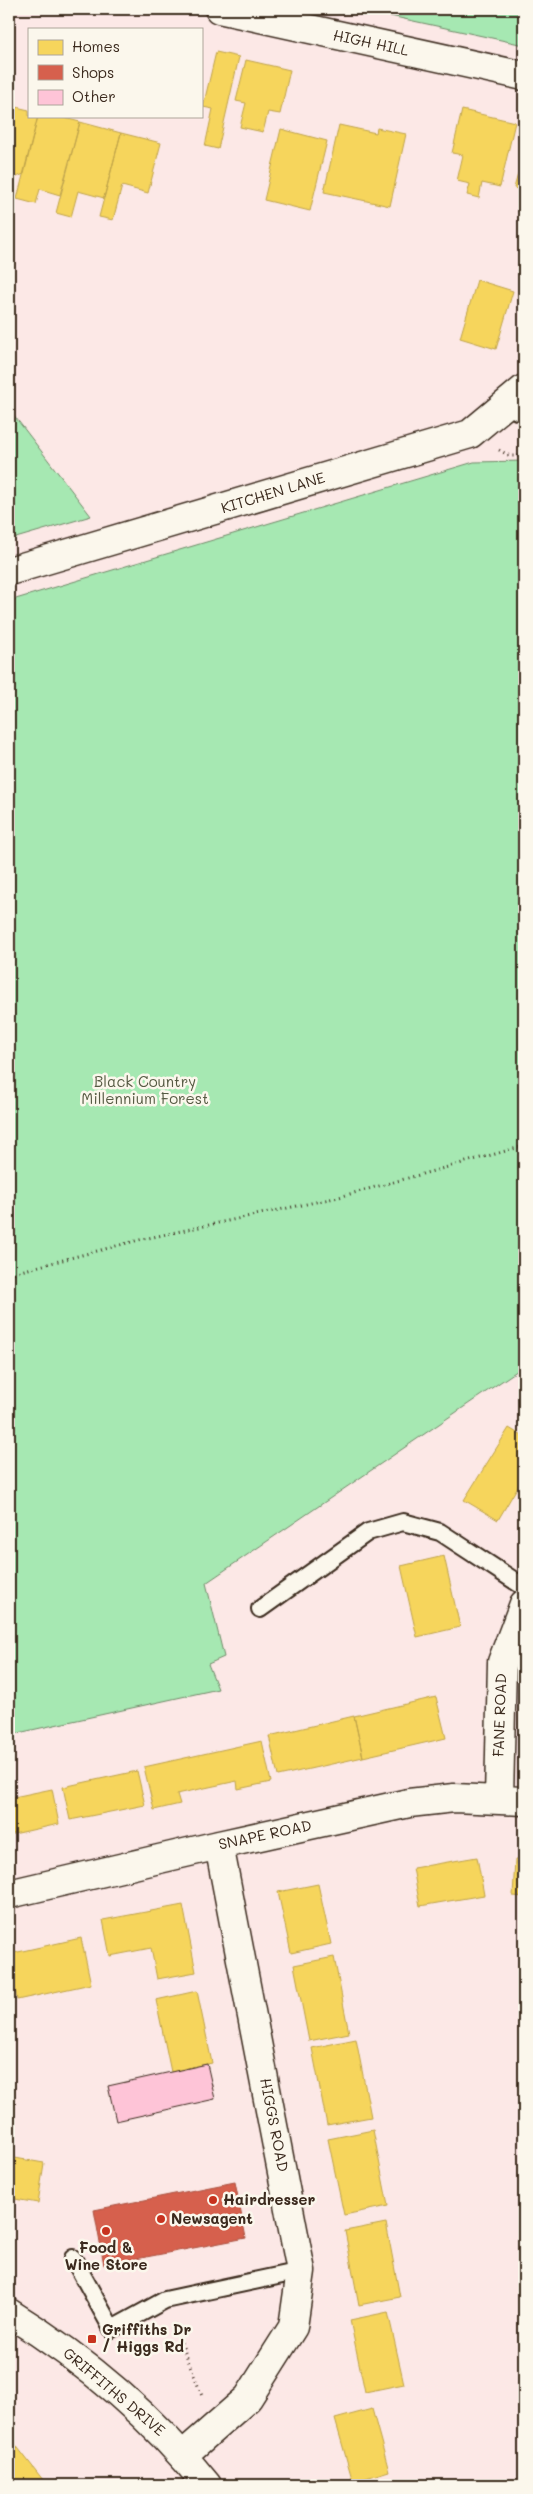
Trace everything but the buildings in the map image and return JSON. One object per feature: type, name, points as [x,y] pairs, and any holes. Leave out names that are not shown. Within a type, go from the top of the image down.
[{"type":"street","name":"HIGH HILL","points":[[219,9],[524,76]]},
{"type":"street","name":"KITCHEN LANE","points":[[9,571],[470,434],[520,402]]},
{"type":"street","name":"FANE ROAD","points":[[511,1800],[502,1662],[524,1604]]},
{"type":"street","name":"SNAPE ROAD","points":[[9,1894],[409,1803],[454,1798],[511,1800]]},
{"type":"street","name":"HIGGS ROAD","points":[[183,2455],[215,2429],[248,2398],[293,2327],[302,2270],[219,1845]]},
{"type":"street","name":"GRIFFITHS DRIVE","points":[[9,2313],[44,2335],[106,2382],[157,2427],[207,2485]]},
{"type":"lane","points":[[260,1609],[368,1532],[403,1522],[440,1532],[524,1587]]},
{"type":"lane","points":[[73,2258],[112,2329],[165,2300],[302,2270]]},
{"type":"path","points":[[9,1274],[139,1240],[339,1197],[524,1146]]},
{"type":"path","points":[[165,2300],[215,2429]]},
{"type":"green space","points":[[358,9],[524,9],[524,45]]},
{"type":"green space","points":[[9,409],[91,516],[9,540]]},
{"type":"green space","name":"Black Country Millennium Forest","points":[[524,461],[524,1366],[206,1583],[224,1657],[208,1664],[218,1689],[9,1735],[9,601],[474,462]]},
{"type":"place","name":"Hairdresser","points":[[213,2200]]},
{"type":"place","name":"Newsagent","points":[[161,2219]]},
{"type":"place","name":"Food & Wine Store","points":[[106,2231]]},
{"type":"place","name":"Griffiths Dr / Higgs Rd","points":[[92,2339]]}]
